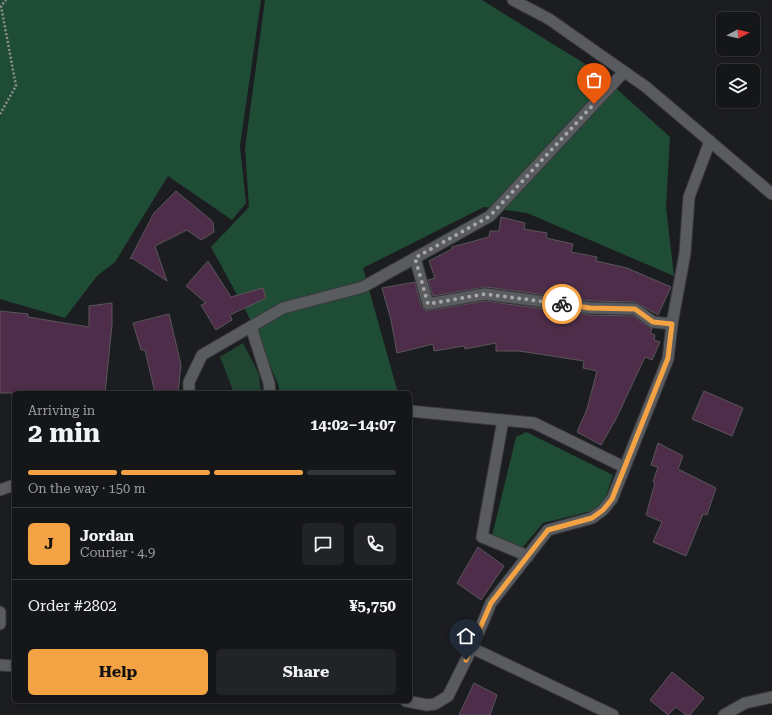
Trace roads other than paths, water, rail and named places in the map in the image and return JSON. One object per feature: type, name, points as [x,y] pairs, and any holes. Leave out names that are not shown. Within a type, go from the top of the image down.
[{"type":"street","points":[[513,0],[549,19],[646,87],[772,194]]},
{"type":"street","points":[[189,391],[189,382],[202,355],[283,308],[364,287],[490,216],[624,72]]},
{"type":"street","points":[[412,702],[427,705],[435,704],[448,696],[472,648],[491,603],[548,530],[592,518],[603,510],[612,499],[668,358],[672,324],[685,253],[689,198],[710,141]]},
{"type":"street","points":[[415,258],[428,304],[485,294],[590,308],[635,309],[653,322],[672,324]]},
{"type":"street","points":[[251,327],[270,383],[270,391]]},
{"type":"street","points":[[412,411],[534,423],[624,467]]},
{"type":"street","points":[[503,420],[482,537],[528,556]]},
{"type":"street","points":[[0,490],[12,486]]},
{"type":"street","points":[[0,612],[0,624]]},
{"type":"street","points":[[472,648],[613,715]]},
{"type":"street","points":[[0,665],[12,666]]},
{"type":"street","points":[[724,715],[745,702],[772,697]]}]
